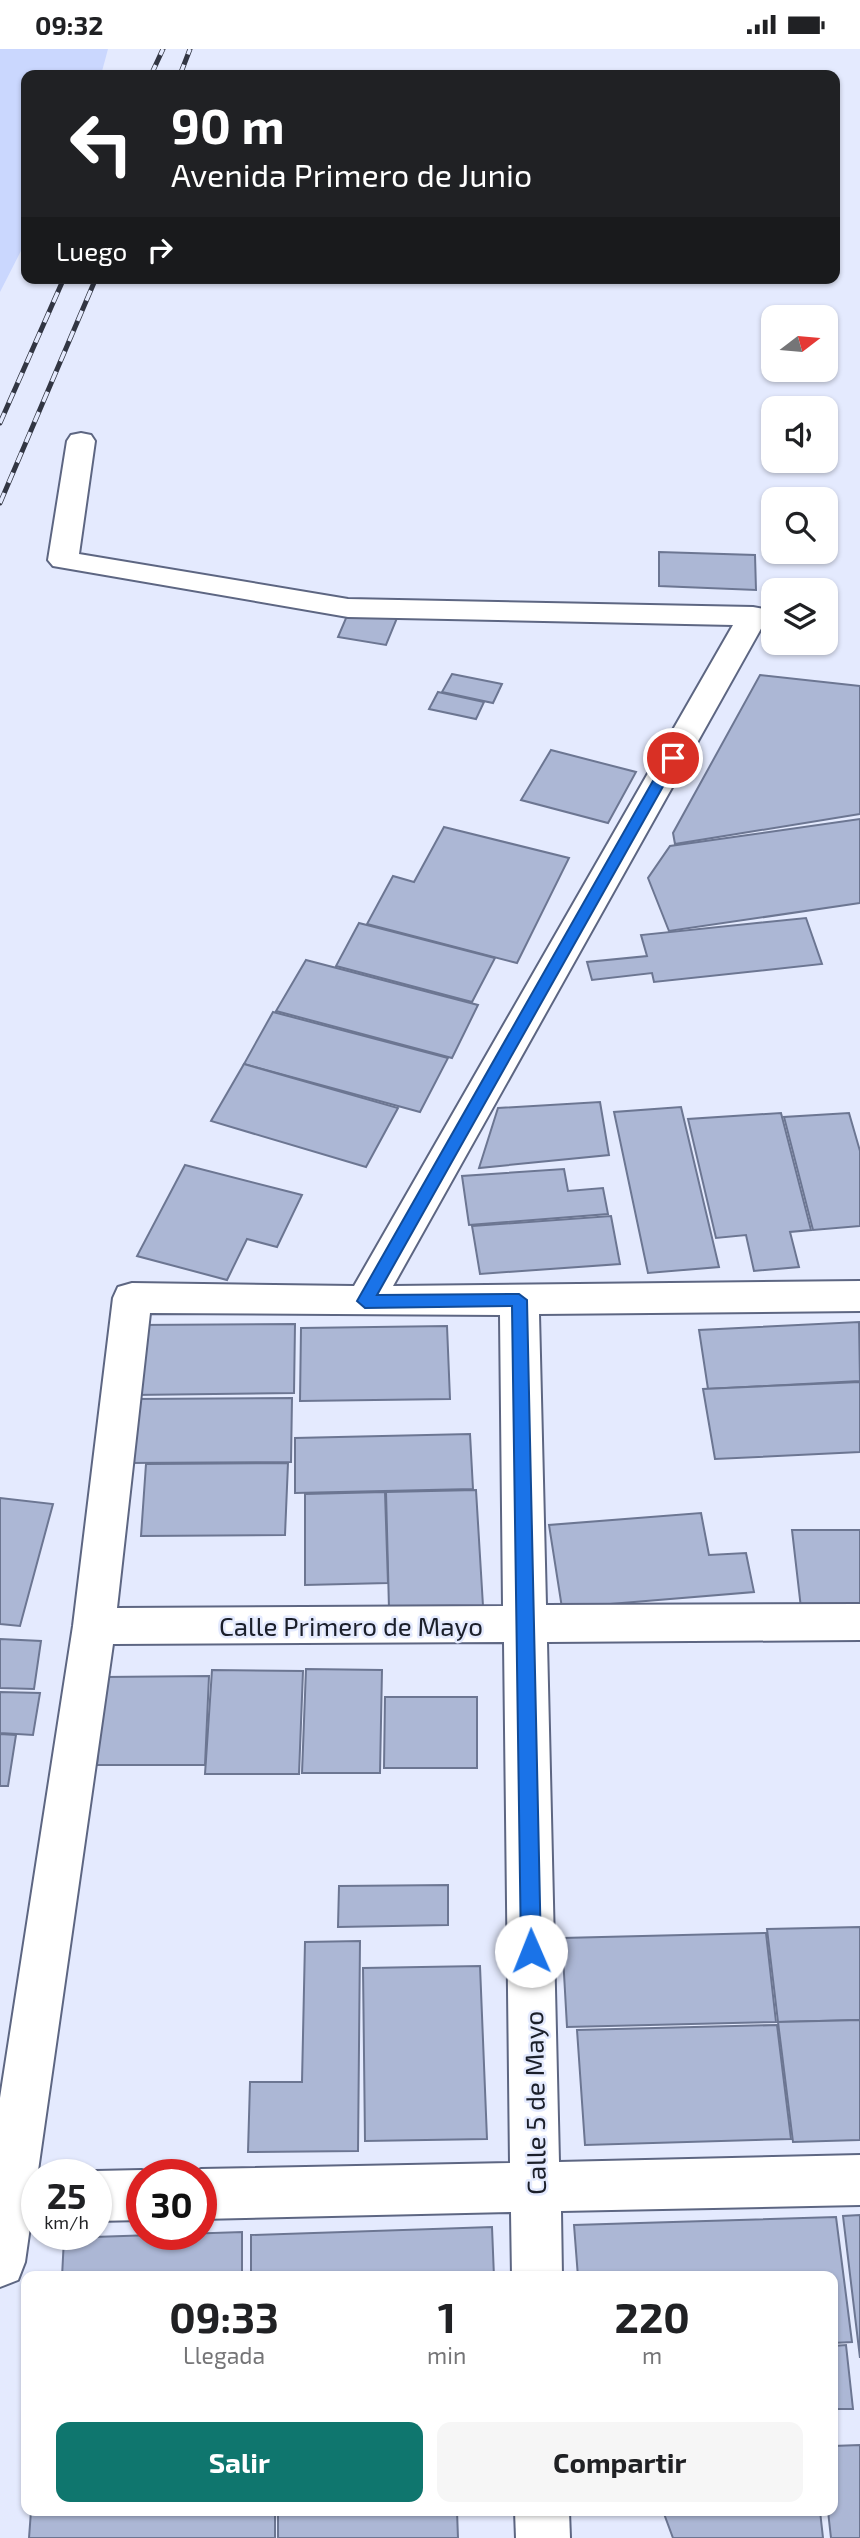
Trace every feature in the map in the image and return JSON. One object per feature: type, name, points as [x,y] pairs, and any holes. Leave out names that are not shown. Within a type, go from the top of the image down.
[{"type":"street","points":[[81,441],[63,560],[348,608],[752,616],[365,1301]]},
{"type":"street","points":[[28,2159],[132,1298],[365,1301],[860,1296]]},
{"type":"street","name":"Calle 5 de Mayo","points":[[519,1300],[537,2271]]},
{"type":"street","name":"Calle Primero de Mayo","points":[[94,1626],[860,1622]]},
{"type":"street","points":[[217,2194],[860,2180]]},
{"type":"street","points":[[0,2262],[21,2203]]},
{"type":"street","points":[[542,2516],[543,2538]]},
{"type":"shaded area","points":[[0,49],[108,49],[102,70],[21,70],[21,251],[0,292]]},
{"type":"building","points":[[659,552],[755,555],[756,590],[659,586]]},
{"type":"building","points":[[349,611],[397,618],[386,645],[338,637]]},
{"type":"building","points":[[452,674],[502,684],[493,703],[442,692]]},
{"type":"building","points":[[760,675],[860,686],[860,814],[675,844],[673,833]]},
{"type":"building","points":[[438,692],[484,702],[476,719],[429,709]]},
{"type":"building","points":[[551,750],[636,772],[608,823],[521,800]]},
{"type":"building","points":[[860,819],[860,903],[669,931],[648,878],[670,846]]},
{"type":"building","points":[[444,827],[569,858],[517,963],[367,924],[393,876],[414,882]]},
{"type":"building","points":[[806,918],[822,964],[654,982],[652,973],[592,980],[587,962],[647,956],[641,935]]},
{"type":"building","points":[[359,923],[495,958],[472,1002],[336,966]]},
{"type":"building","points":[[306,960],[478,1005],[452,1058],[276,1011]]},
{"type":"building","points":[[273,1012],[448,1058],[420,1112],[244,1064]]},
{"type":"building","points":[[244,1064],[398,1108],[366,1167],[211,1121]]},
{"type":"building","points":[[600,1102],[609,1155],[479,1168],[498,1108]]},
{"type":"building","points":[[681,1107],[719,1267],[648,1273],[614,1112]]},
{"type":"building","points":[[781,1113],[811,1230],[790,1232],[799,1267],[754,1271],[746,1235],[716,1238],[688,1119]]},
{"type":"building","points":[[849,1113],[860,1151],[860,1226],[813,1230],[784,1117]]},
{"type":"building","points":[[185,1165],[302,1195],[277,1247],[247,1239],[227,1280],[137,1256]]},
{"type":"building","points":[[564,1169],[568,1191],[603,1188],[608,1214],[469,1225],[462,1176]]},
{"type":"building","points":[[611,1216],[620,1264],[480,1274],[472,1226]]},
{"type":"building","points":[[859,1322],[860,1381],[708,1389],[699,1330]]},
{"type":"building","points":[[295,1324],[294,1393],[132,1395],[138,1325]]},
{"type":"building","points":[[447,1326],[450,1399],[300,1401],[301,1328]]},
{"type":"building","points":[[860,1382],[860,1452],[715,1459],[703,1389]]},
{"type":"building","points":[[292,1398],[291,1462],[127,1463],[132,1399]]},
{"type":"building","points":[[470,1434],[473,1489],[295,1493],[295,1438]]},
{"type":"building","points":[[288,1463],[285,1535],[141,1536],[146,1464]]},
{"type":"building","points":[[476,1490],[483,1606],[389,1609],[386,1492]]},
{"type":"building","points":[[385,1492],[388,1583],[305,1585],[305,1494]]},
{"type":"building","points":[[0,1498],[53,1504],[20,1626],[0,1624]]},
{"type":"building","points":[[701,1513],[709,1555],[746,1553],[754,1592],[562,1608],[549,1525]]},
{"type":"building","points":[[792,1530],[860,1530],[860,1608],[801,1608]]},
{"type":"building","points":[[0,1639],[41,1641],[34,1689],[0,1688]]},
{"type":"building","points":[[306,1669],[382,1670],[380,1773],[302,1773]]},
{"type":"building","points":[[212,1670],[303,1671],[299,1774],[205,1774]]},
{"type":"building","points":[[209,1676],[205,1765],[97,1765],[104,1677]]},
{"type":"building","points":[[0,1692],[40,1693],[33,1735],[0,1733]]},
{"type":"building","points":[[385,1697],[477,1697],[477,1768],[384,1768]]},
{"type":"building","points":[[0,1734],[16,1735],[8,1786],[0,1786]]},
{"type":"building","points":[[448,1885],[448,1925],[338,1927],[339,1886]]},
{"type":"building","points":[[860,1927],[860,2020],[778,2022],[767,1929]]},
{"type":"building","points":[[766,1933],[776,2022],[567,2027],[562,1938]]},
{"type":"building","points":[[360,1941],[358,2151],[248,2152],[250,2082],[302,2082],[305,1942]]},
{"type":"building","points":[[480,1966],[487,2139],[365,2141],[363,1968]]},
{"type":"building","points":[[860,2020],[860,2140],[793,2142],[778,2022]]},
{"type":"building","points":[[777,2025],[791,2139],[585,2145],[577,2030]]},
{"type":"building","points":[[860,2215],[860,2358],[843,2216]]},
{"type":"building","points":[[836,2217],[852,2342],[838,2343],[838,2271],[578,2271],[574,2225]]},
{"type":"building","points":[[492,2227],[494,2271],[251,2271],[251,2235]]},
{"type":"building","points":[[242,2232],[242,2271],[62,2271],[63,2250],[112,2250],[112,2236],[126,2236],[126,2250],[217,2250],[217,2233]]},
{"type":"building","points":[[846,2345],[853,2409],[838,2409],[838,2346]]},
{"type":"building","points":[[860,2445],[860,2538],[831,2538],[829,2516],[838,2516],[838,2446]]},
{"type":"building","points":[[31,2516],[275,2516],[275,2538],[29,2538]]},
{"type":"building","points":[[278,2516],[457,2516],[458,2538],[278,2538]]},
{"type":"building","points":[[665,2516],[821,2516],[823,2538],[673,2538]]},
{"type":"railway","points":[[153,70],[163,49]]},
{"type":"railway","points":[[182,70],[190,49]]},
{"type":"railway","points":[[0,423],[61,284]]},
{"type":"railway","points":[[0,503],[93,284]]},
{"type":"route","points":[[531,1951],[519,1300],[365,1301],[673,758]]}]
